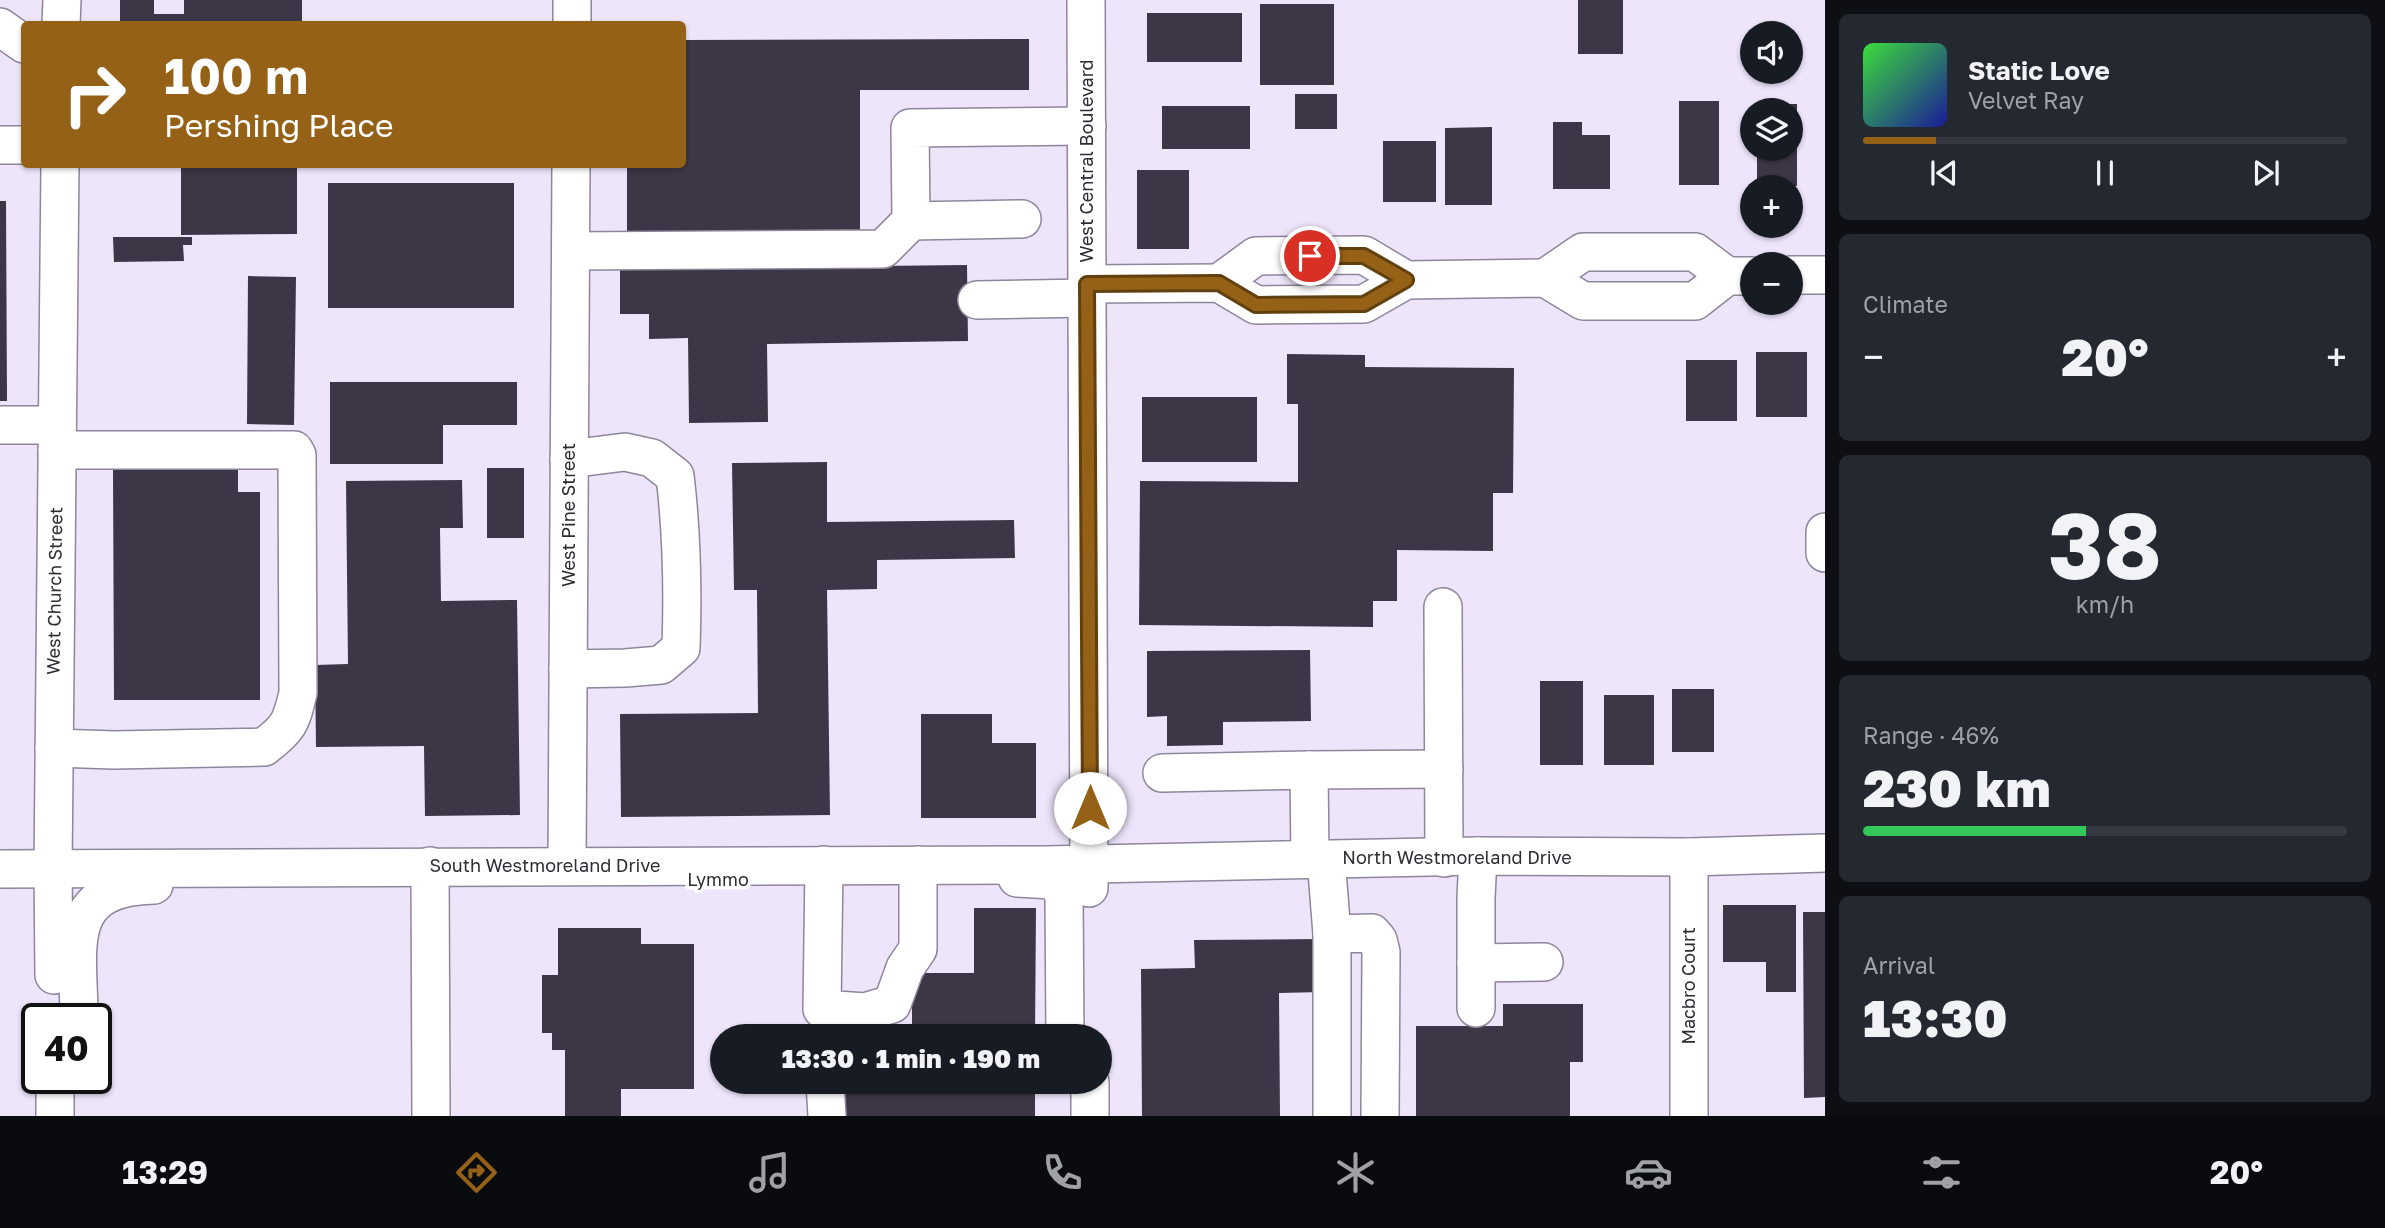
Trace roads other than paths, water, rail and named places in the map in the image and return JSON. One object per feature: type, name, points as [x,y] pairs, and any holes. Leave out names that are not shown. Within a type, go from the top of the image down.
[{"type":"street","points":[[61,21],[62,0]]},
{"type":"street","points":[[572,0],[572,21]]},
{"type":"street","name":"West Central Boulevard","points":[[1086,0],[1089,1024]]},
{"type":"street","points":[[0,27],[21,42]]},
{"type":"street","points":[[911,221],[910,128],[1087,126]]},
{"type":"street","points":[[0,145],[21,145]]},
{"type":"street","name":"West Church Street","points":[[55,1003],[53,869],[60,168]]},
{"type":"street","name":"West Pine Street","points":[[567,865],[571,168]]},
{"type":"street","points":[[571,251],[883,249],[911,221],[1022,219]]},
{"type":"street","points":[[1545,278],[1583,252],[1695,251],[1740,276]]},
{"type":"street","points":[[976,300],[1219,283],[1256,256],[1364,256],[1406,280]]},
{"type":"street","points":[[1803,275],[1825,275]]},
{"type":"street","points":[[1219,283],[1256,305],[1364,304],[1406,280],[1545,278],[1583,302],[1695,302],[1740,276]]},
{"type":"street","points":[[0,425],[57,438],[294,450],[297,455],[298,693],[293,716],[284,732],[264,747],[114,750],[54,748]]},
{"type":"street","points":[[568,669],[661,664],[681,648],[683,590],[681,525],[674,476],[652,457],[625,452],[569,459]]},
{"type":"street","points":[[1825,532],[1825,553]]},
{"type":"street","points":[[1443,607],[1444,769],[1461,857],[1476,963],[1476,1008]]},
{"type":"street","points":[[1162,773],[1444,769]]},
{"type":"street","points":[[1309,770],[1318,859],[1332,934],[1332,1116]]},
{"type":"street","name":"North Westmoreland Drive","points":[[1090,863],[1461,857],[1689,857],[1825,853]]},
{"type":"street","name":"Macbro Court","points":[[1689,857],[1689,1116]]},
{"type":"street","name":"South Westmoreland Drive","points":[[0,869],[430,874],[567,865],[824,872],[918,871],[1090,863]]},
{"type":"street","points":[[824,872],[823,1023],[892,1004],[905,968],[918,949],[918,871],[1046,878],[1060,885],[1065,903],[1065,1024]]},
{"type":"street","name":"Lymmo","points":[[79,1003],[78,934],[87,910],[106,894],[135,886],[430,874],[824,872]]},
{"type":"street","points":[[430,874],[431,1116]]},
{"type":"street","points":[[1332,934],[1372,933],[1378,940],[1381,952],[1380,1116]]},
{"type":"street","points":[[1476,963],[1544,962]]},
{"type":"street","points":[[55,1094],[55,1116]]},
{"type":"street","points":[[80,1094],[80,1116]]},
{"type":"street","points":[[826,1094],[827,1116]]},
{"type":"street","points":[[1065,1094],[1065,1116]]},
{"type":"street","points":[[1090,1094],[1090,1116]]}]
